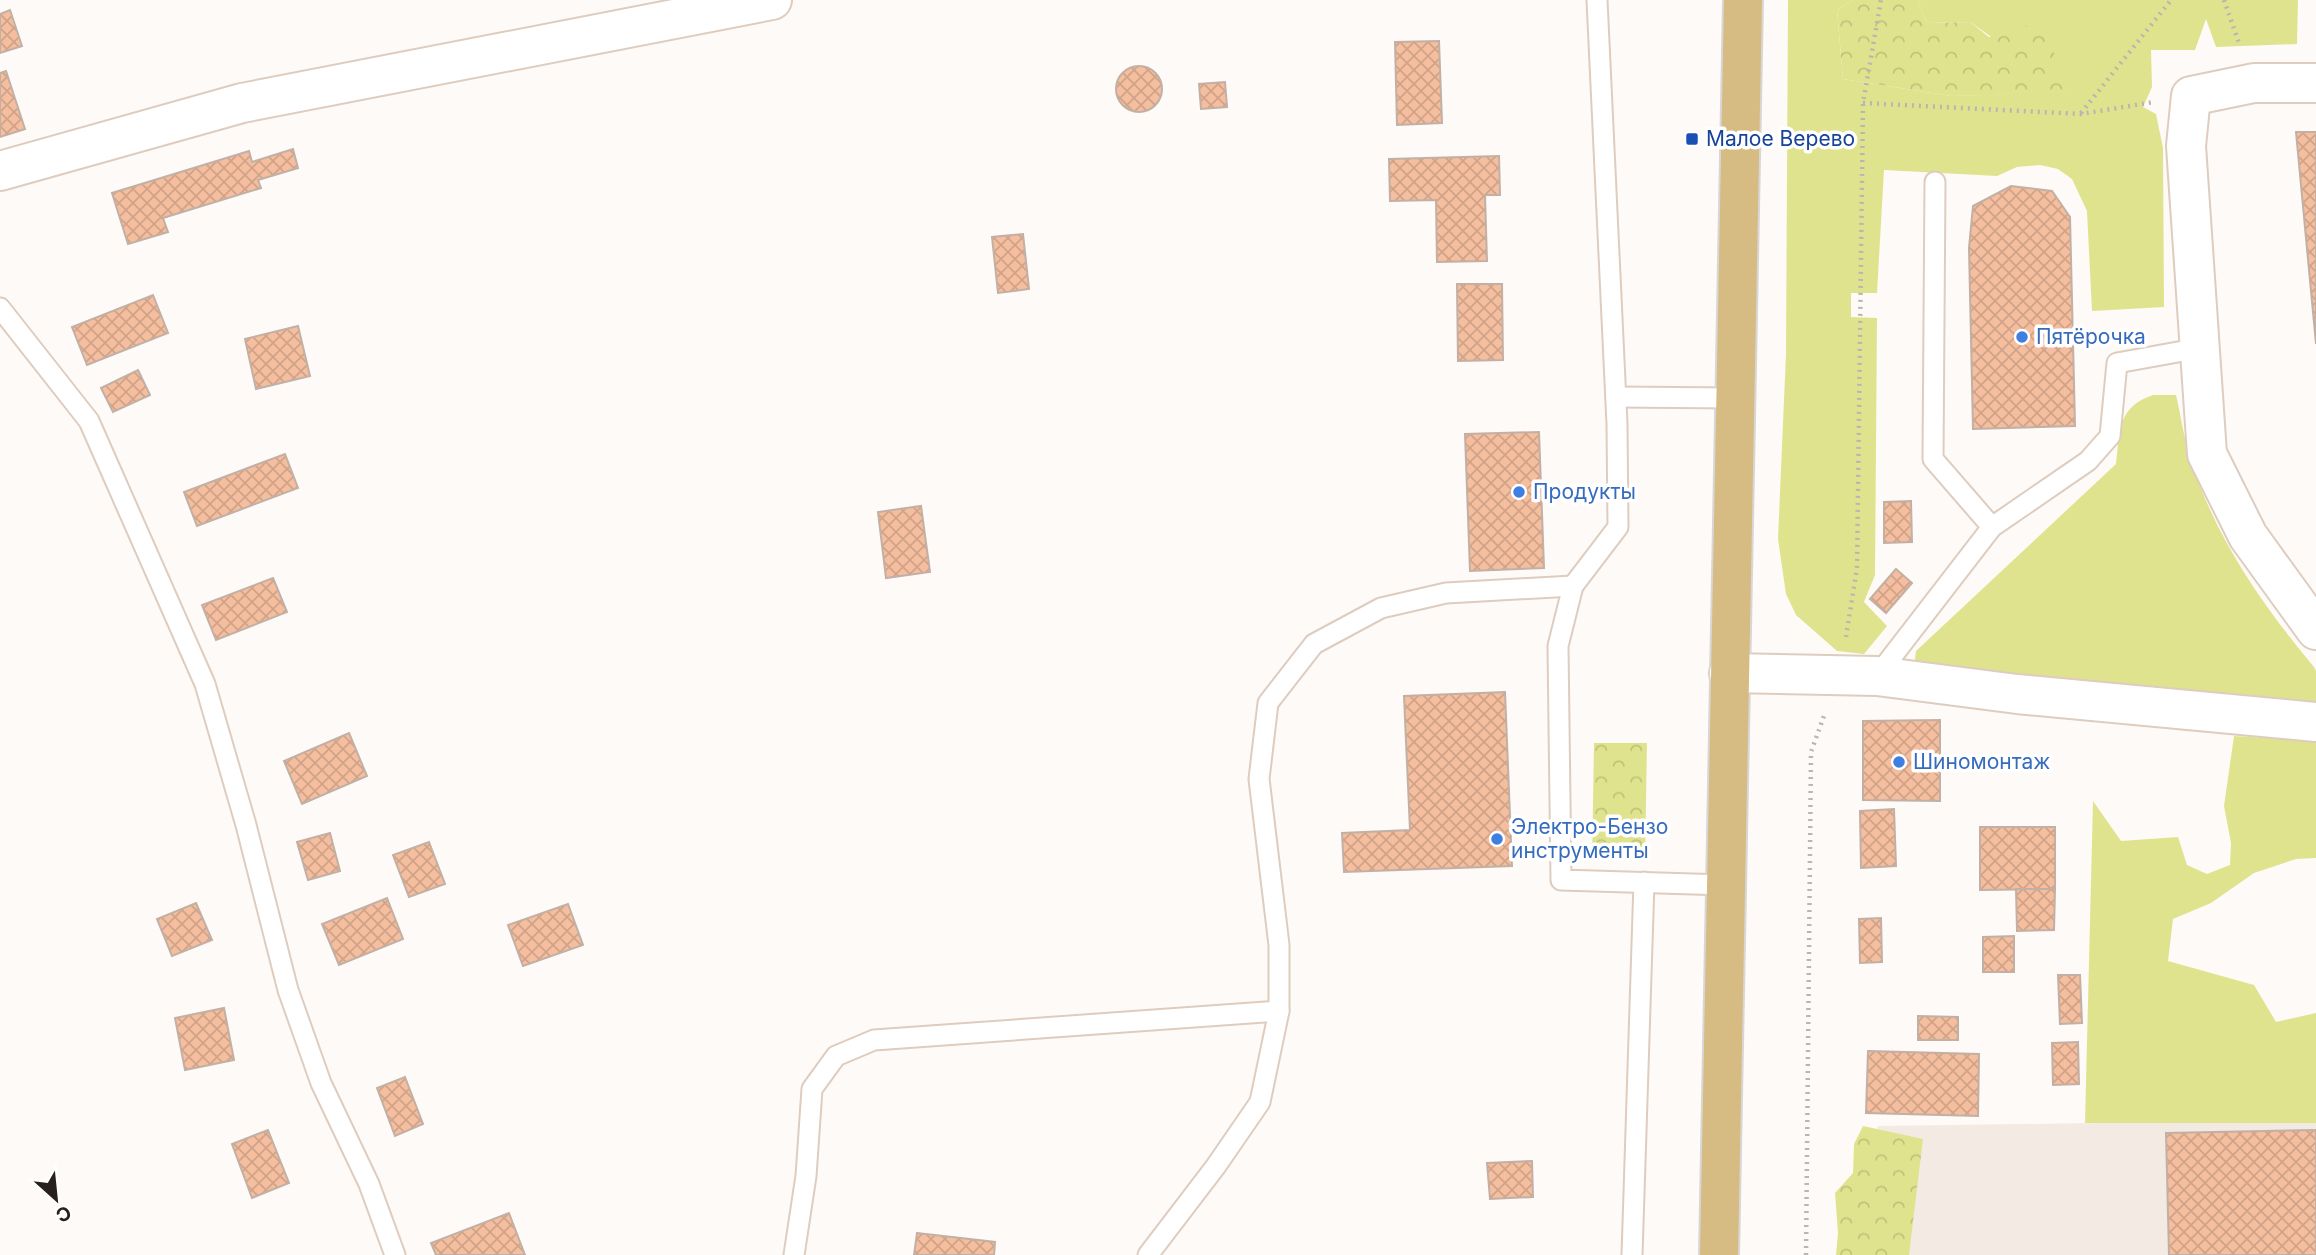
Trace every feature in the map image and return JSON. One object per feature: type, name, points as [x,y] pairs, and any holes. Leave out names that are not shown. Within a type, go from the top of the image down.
[{"type":"main road","points":[[1719,1255],[1728,673],[1744,0]]},
{"type":"street","points":[[0,171],[243,103],[764,1]]},
{"type":"street","points":[[2316,82],[2254,83],[2191,96],[2186,146],[2207,454],[2248,536],[2316,630]]},
{"type":"street","points":[[1728,673],[1877,676],[2017,694],[2316,722]]},
{"type":"lane","points":[[1597,0],[1616,397],[1618,527],[1573,586],[1558,646],[1561,880],[1726,885]]},
{"type":"lane","points":[[1935,182],[1933,459],[1992,527]]},
{"type":"lane","points":[[0,308],[89,421],[205,684],[246,825],[288,990],[321,1083],[369,1184],[395,1255]]},
{"type":"lane","points":[[1877,676],[1992,527],[2088,461],[2110,436],[2117,363],[2200,348]]},
{"type":"lane","points":[[1616,397],[1735,398]]},
{"type":"lane","points":[[1148,1255],[1216,1167],[1260,1102],[1279,1012],[1279,945],[1259,779],[1268,703],[1314,644],[1381,608],[1446,593],[1573,586]]},
{"type":"lane","points":[[1632,1255],[1644,882]]},
{"type":"lane","points":[[794,1255],[806,1176],[812,1089],[836,1056],[874,1040],[1279,1012]]},
{"type":"path","points":[[1806,1255],[1811,752],[1840,675],[1857,568],[1863,103],[1881,0]]},
{"type":"path","points":[[2081,114],[2171,0]]},
{"type":"path","points":[[2224,0],[2254,83]]},
{"type":"path","points":[[1863,103],[2081,114],[2191,96]]},
{"type":"shaded area","points":[[2316,1123],[2316,1255],[1865,1255],[1878,1126]]},
{"type":"green space","points":[[1788,0],[1853,0],[1837,10],[1843,79],[1951,96],[2070,92],[1970,22],[1927,23],[1919,0],[2298,0],[2297,44],[2216,47],[2206,19],[2195,50],[2151,50],[2152,87],[2143,107],[2156,114],[2163,148],[2164,307],[2092,311],[2087,211],[2072,179],[2058,169],[2040,165],[2017,167],[1997,176],[1884,170],[1877,293],[1851,293],[1851,317],[1877,318],[1875,575],[1864,602],[1887,626],[1864,654],[1837,651],[1796,615],[1786,594],[1778,539],[1786,354]]},
{"type":"green space","points":[[1853,0],[1919,0],[1927,23],[1970,22],[1989,37],[2025,25],[2049,40],[2070,93],[1951,96],[1843,79],[1837,10]]},
{"type":"green space","points":[[2153,395],[2176,395],[2186,443],[2200,487],[2242,569],[2276,619],[2314,667],[2316,703],[1914,667],[1916,651],[2116,464],[2122,422],[2133,406]]},
{"type":"green space","points":[[2234,736],[2316,741],[2316,858],[2296,859],[2254,873],[2211,903],[2173,919],[2168,961],[2254,985],[2276,1022],[2316,1013],[2316,1123],[2085,1123],[2093,801],[2121,841],[2178,837],[2187,865],[2207,874],[2230,865],[2231,843],[2224,806]]},
{"type":"green space","points":[[1594,743],[1647,743],[1645,861],[1592,860]]},
{"type":"green space","points":[[1863,1126],[1923,1139],[1909,1255],[1836,1255],[1838,1233],[1835,1193],[1853,1173],[1854,1144]]},
{"type":"building","points":[[10,10],[22,46],[0,53],[0,14]]},
{"type":"building","points":[[1439,41],[1442,123],[1397,125],[1395,42]]},
{"type":"building","points":[[1139,66],[1155,73],[1162,89],[1155,105],[1139,112],[1123,105],[1116,89],[1123,73]]},
{"type":"building","points":[[6,71],[25,129],[0,137],[0,73]]},
{"type":"building","points":[[1225,82],[1227,107],[1201,109],[1199,84]]},
{"type":"building","points":[[2296,132],[2316,132],[2316,344]]},
{"type":"building","points":[[293,149],[298,168],[258,180],[261,188],[163,218],[168,232],[128,244],[112,193],[249,151],[252,162]]},
{"type":"building","points":[[1499,156],[1500,195],[1485,195],[1487,261],[1437,262],[1436,200],[1390,201],[1389,159]]},
{"type":"building","name":"Пятёрочка","points":[[2011,186],[2052,191],[2070,217],[2075,426],[1973,429],[1969,248],[1973,206]]},
{"type":"building","points":[[1023,234],[1029,289],[998,293],[992,237]]},
{"type":"building","points":[[1457,284],[1502,284],[1503,360],[1458,361]]},
{"type":"building","points":[[153,295],[168,333],[87,365],[72,327]]},
{"type":"building","points":[[298,326],[310,376],[256,389],[245,339]]},
{"type":"building","points":[[138,370],[150,395],[113,412],[101,388]]},
{"type":"building","points":[[1539,432],[1544,568],[1470,571],[1465,434]]},
{"type":"building","points":[[285,454],[298,488],[197,526],[184,492]]},
{"type":"building","points":[[1911,501],[1912,542],[1884,543],[1884,502]]},
{"type":"building","points":[[921,506],[930,572],[886,578],[878,512]]},
{"type":"building","points":[[1896,569],[1912,583],[1886,613],[1870,599]]},
{"type":"building","points":[[273,578],[287,612],[216,640],[202,605]]},
{"type":"building","points":[[1505,692],[1512,866],[1344,872],[1342,833],[1410,830],[1404,696]]},
{"type":"building","points":[[1940,720],[1940,801],[1863,800],[1863,721]]},
{"type":"building","points":[[349,733],[367,776],[302,804],[284,761]]},
{"type":"building","points":[[1894,809],[1896,866],[1861,868],[1860,811]]},
{"type":"building","points":[[1980,827],[2055,827],[2055,889],[1980,890]]},
{"type":"building","points":[[330,833],[340,871],[308,880],[297,842]]},
{"type":"building","points":[[429,842],[445,884],[409,897],[393,855]]},
{"type":"building","points":[[2016,889],[2055,889],[2054,930],[2017,931]]},
{"type":"building","points":[[387,898],[403,939],[339,965],[322,924]]},
{"type":"building","points":[[196,903],[212,940],[172,956],[157,919]]},
{"type":"building","points":[[568,904],[583,945],[523,966],[508,925]]},
{"type":"building","points":[[1881,918],[1882,962],[1860,963],[1859,919]]},
{"type":"building","points":[[2014,936],[2014,972],[1983,972],[1983,937]]},
{"type":"building","points":[[2058,975],[2080,975],[2082,1023],[2060,1024]]},
{"type":"building","points":[[224,1008],[234,1060],[185,1070],[175,1018]]},
{"type":"building","points":[[1918,1016],[1958,1017],[1958,1040],[1918,1040]]},
{"type":"building","points":[[2078,1042],[2079,1084],[2053,1085],[2052,1043]]},
{"type":"building","points":[[1868,1051],[1979,1054],[1978,1116],[1866,1113]]},
{"type":"building","points":[[405,1077],[423,1124],[395,1136],[377,1088]]},
{"type":"building","points":[[268,1130],[289,1183],[252,1198],[232,1144]]},
{"type":"building","points":[[2316,1130],[2316,1255],[2169,1255],[2166,1133]]},
{"type":"building","points":[[1532,1161],[1533,1197],[1490,1199],[1487,1163]]},
{"type":"building","points":[[509,1213],[525,1255],[436,1255],[431,1243]]},
{"type":"building","points":[[917,1233],[995,1242],[994,1255],[914,1255]]},
{"type":"place","name":"Малое Верево","points":[[1692,139]]},
{"type":"place","name":"Пятёрочка","points":[[2022,337]]},
{"type":"place","name":"Продукты","points":[[1519,492]]},
{"type":"place","name":"Шиномонтаж","points":[[1899,762]]},
{"type":"place","name":"Электро-Бензо инструменты","points":[[1497,839]]}]
